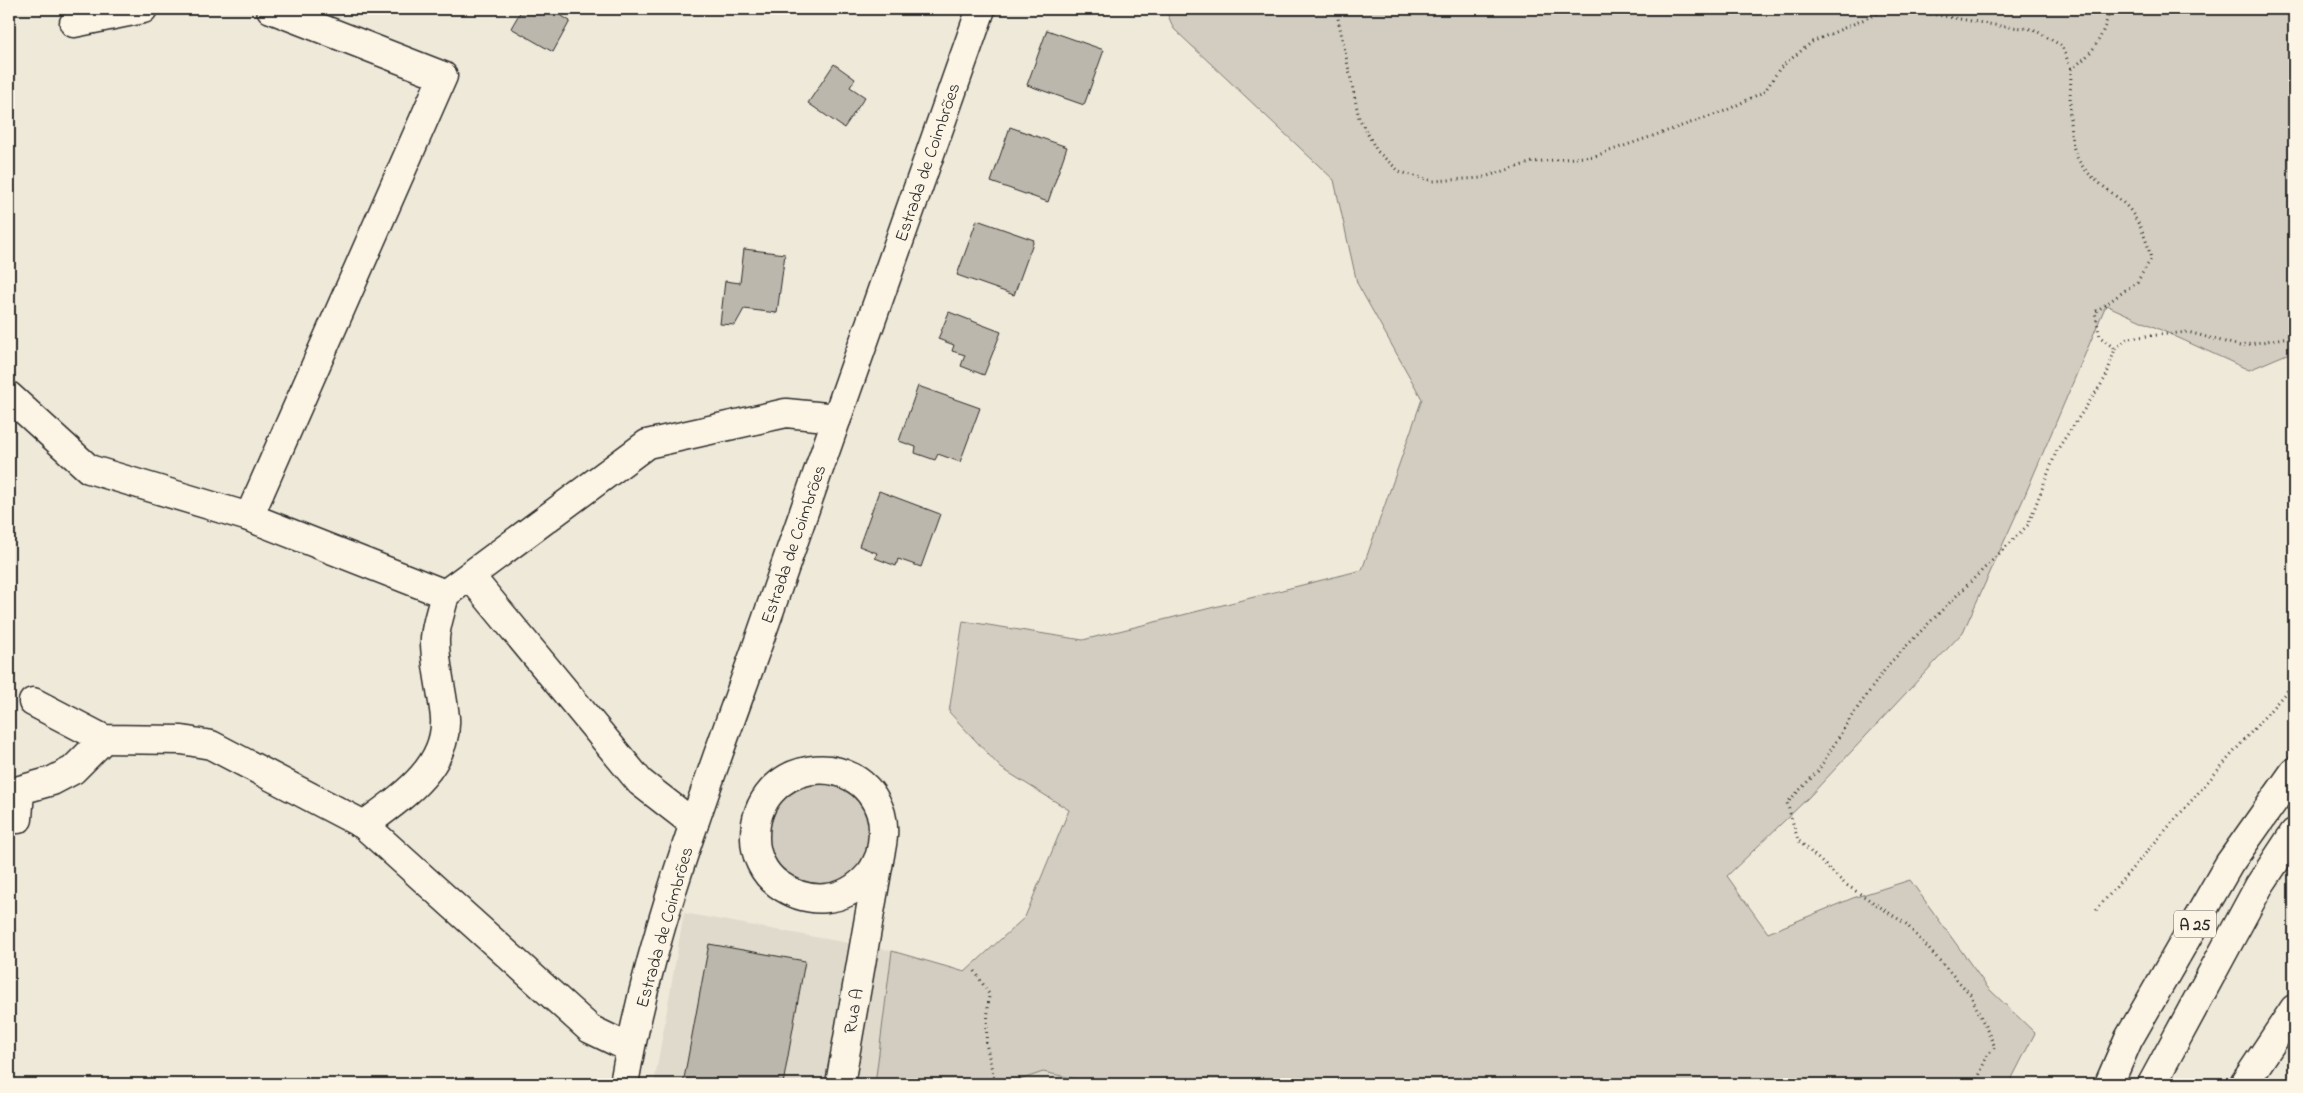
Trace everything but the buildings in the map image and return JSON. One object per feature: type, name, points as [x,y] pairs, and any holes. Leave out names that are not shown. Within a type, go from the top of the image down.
[{"type":"main road","points":[[74,23],[143,9]]},
{"type":"main road","points":[[249,516],[442,76],[270,9]]},
{"type":"main road","name":"Estrada de Coimbrões","points":[[624,1084],[631,1043],[650,962],[694,824],[981,9]]},
{"type":"main road","points":[[9,396],[89,469],[249,516],[445,594]]},
{"type":"main road","points":[[364,825],[408,793],[426,773],[441,746],[445,720],[435,638],[445,594],[648,444],[786,413],[837,418]]},
{"type":"main road","points":[[470,576],[640,782],[694,824]]},
{"type":"main road","points":[[34,702],[104,738],[182,740],[211,745],[364,825],[590,1029],[619,1042],[631,1043]]},
{"type":"main road","points":[[18,819],[20,790],[52,780],[73,770],[104,738]]},
{"type":"main road","points":[[815,769],[836,771],[855,780],[870,795],[880,813],[884,834],[880,855],[870,874],[854,889],[834,898],[810,899],[790,893],[772,880],[760,863],[755,843],[755,822],[762,801],[776,785],[794,774],[815,769]]},
{"type":"main road","name":"A 25","points":[[2109,1084],[2128,1040],[2229,864],[2294,772]]},
{"type":"main road","name":"A 25","points":[[2152,1084],[2258,886],[2294,833]]},
{"type":"main road","name":"Rua A","points":[[840,1084],[880,855]]},
{"type":"main road","points":[[834,898],[845,906],[865,938]]},
{"type":"main road","points":[[2244,1084],[2294,1009]]},
{"type":"path","points":[[1336,9],[1359,118],[1377,151],[1400,172],[1433,181],[1481,178],[1533,162],[1595,156],[1725,111],[1765,91],[1780,68],[1812,42],[1881,12],[1920,12],[2000,26],[2033,28],[2062,46],[2071,69],[2070,114],[2074,150],[2090,177],[2129,209],[2145,234],[2151,259],[2137,282],[2095,312],[2100,337],[2115,349]]},
{"type":"path","points":[[2071,69],[2086,58],[2104,32],[2110,9]]},
{"type":"path","points":[[1976,1084],[1986,1058],[1995,1047],[1970,994],[1906,924],[1845,884],[1798,840],[1787,803],[1818,770],[1851,717],[1889,664],[2028,525],[2057,450],[2106,377],[2115,349],[2128,338],[2188,332],[2240,346],[2294,336]]},
{"type":"path","points":[[2096,910],[2294,684]]},
{"type":"path","points":[[975,971],[989,994],[986,1043],[995,1084]]},
{"type":"shaded area","points":[[1165,9],[2294,9],[2294,351],[2249,370],[2106,305],[2022,502],[1963,632],[1809,797],[1727,876],[1768,933],[1853,898],[1910,880],[1988,988],[2035,1033],[2009,1084],[1100,1084],[1043,1072],[1008,1084],[875,1084],[892,951],[965,972],[1025,917],[1069,810],[1001,768],[949,712],[963,621],[1083,640],[1362,570],[1422,399],[1357,283],[1334,180],[1174,29]]},
{"type":"shaded area","points":[[819,783],[839,787],[856,798],[867,815],[871,835],[867,855],[856,872],[839,883],[819,887],[799,883],[782,872],[771,855],[767,835],[771,815],[782,798],[799,787]]},
{"type":"shaded area","points":[[684,913],[892,951],[875,1084],[654,1084]]},
{"type":"shaded area","points":[[1043,1072],[1100,1084],[1008,1084]]}]
